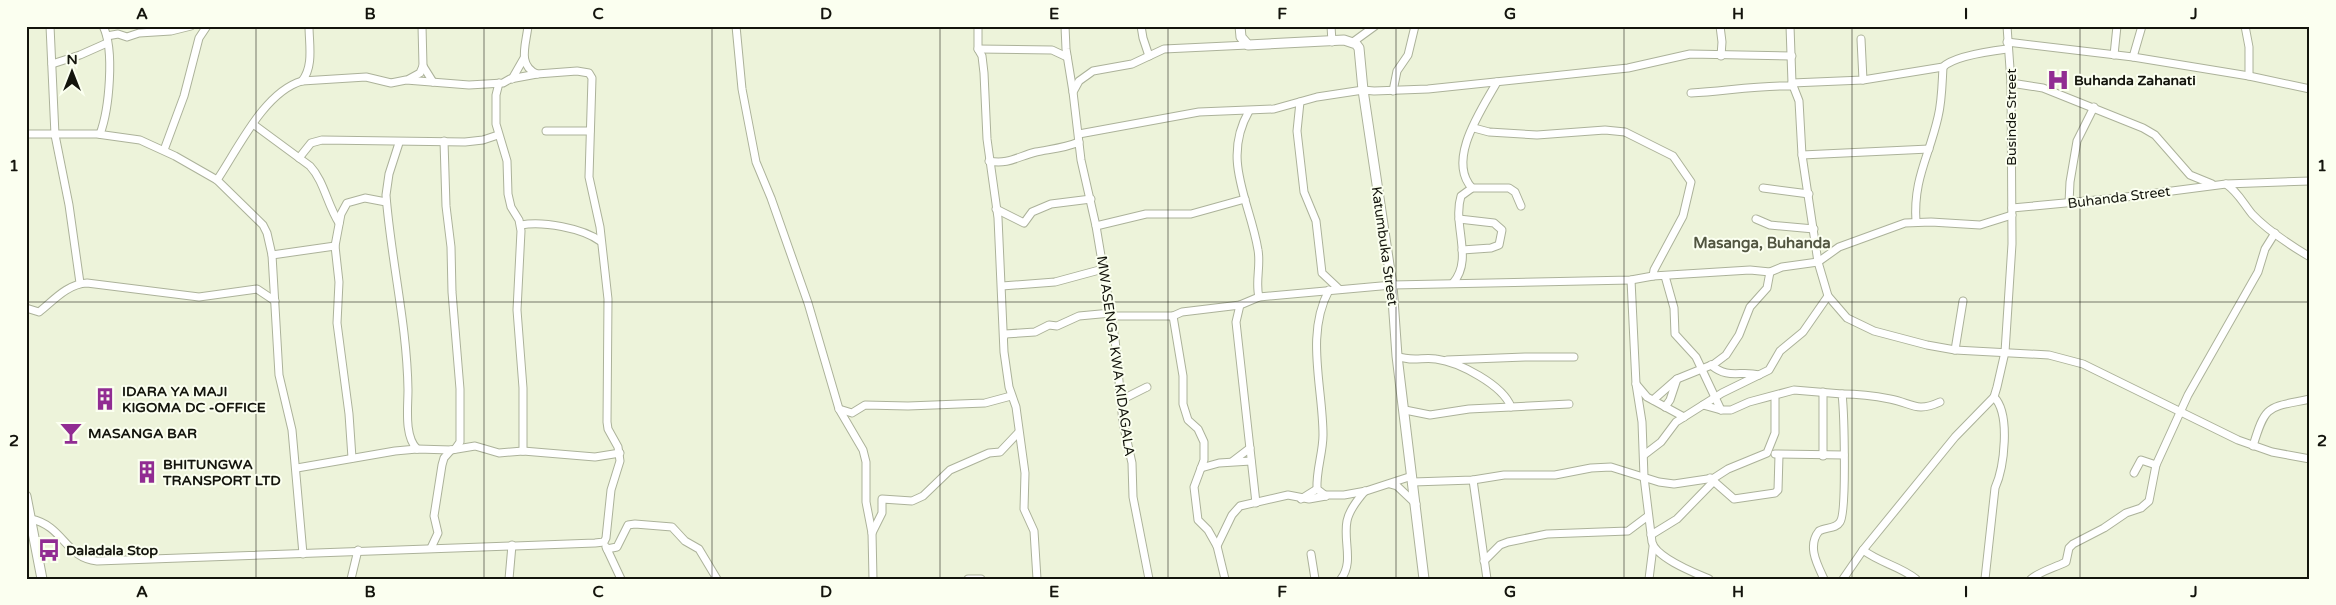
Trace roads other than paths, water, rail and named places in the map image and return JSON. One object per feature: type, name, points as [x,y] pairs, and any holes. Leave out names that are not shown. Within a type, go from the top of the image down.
[{"type":"main road","points":[[1240,26],[1241,37],[1248,45],[1344,40],[1353,42]]},
{"type":"main road","name":"Katumbuka Street","points":[[1353,42],[1359,48],[1363,90],[1392,285],[1397,356],[1424,579]]},
{"type":"main road","points":[[26,496],[42,579]]},
{"type":"street","points":[[50,26],[55,135],[69,205],[80,283]]},
{"type":"street","points":[[100,134],[108,106],[109,71],[107,40],[103,26]]},
{"type":"street","points":[[52,64],[80,55],[118,34],[128,37],[140,33],[171,31],[196,26]]},
{"type":"street","points":[[164,150],[184,96],[200,38],[207,26]]},
{"type":"street","points":[[302,81],[308,70],[309,26]]},
{"type":"street","points":[[217,180],[265,108],[281,91],[293,83],[366,77],[391,84],[406,80],[420,73],[423,66],[422,26]]},
{"type":"street","points":[[528,26],[524,58],[526,68],[537,74]]},
{"type":"street","points":[[736,26],[742,88],[756,162],[771,198],[808,303],[839,409],[863,450],[866,462],[866,502],[872,533],[873,579]]},
{"type":"street","points":[[978,26],[978,49],[983,64],[989,161],[996,209],[1004,338],[1011,396],[1016,407],[1018,433],[1025,473],[1024,509],[1034,532],[1037,579]]},
{"type":"street","name":"MWASENGA KWA KIDAGALA","points":[[1065,26],[1067,57],[1079,138],[1111,314],[1123,423],[1132,463],[1133,497],[1149,579]]},
{"type":"street","points":[[1142,26],[1143,38],[1149,56]]},
{"type":"street","points":[[1332,26],[1332,42]]},
{"type":"street","points":[[1353,42],[1375,26]]},
{"type":"street","points":[[1393,91],[1395,76],[1408,54],[1415,26]]},
{"type":"street","points":[[1720,26],[1722,42],[1720,56]]},
{"type":"street","points":[[1790,26],[1793,84],[1798,101],[1802,155],[1818,262],[1828,296],[1840,312],[1863,327],[1927,345],[1955,350],[2049,356],[2083,364],[2253,446],[2294,457],[2310,459]]},
{"type":"street","name":"Businde Street","points":[[1994,398],[2005,352],[2011,282],[2011,83],[2007,26]]},
{"type":"street","points":[[2114,55],[2117,26]]},
{"type":"street","points":[[2134,57],[2142,26]]},
{"type":"street","points":[[2245,26],[2249,47],[2249,76]]},
{"type":"street","points":[[1861,39],[1864,80]]},
{"type":"street","points":[[1073,92],[1079,81],[1093,71],[1132,64],[1164,49],[1248,45]]},
{"type":"street","points":[[1691,93],[1735,91],[1769,85],[1864,80],[1942,67],[1947,63],[2007,46],[2134,57],[2249,76],[2310,89]]},
{"type":"street","points":[[978,49],[1052,50],[1067,57]]},
{"type":"street","points":[[989,161],[1006,162],[1034,152],[1059,149],[1079,138],[1193,113],[1274,109],[1363,90],[1393,91],[1628,68],[1685,55],[1792,56]]},
{"type":"street","points":[[512,78],[524,58]]},
{"type":"street","points":[[423,66],[433,82]]},
{"type":"street","points":[[1916,222],[1915,208],[1919,173],[1929,149],[1939,110],[1942,67]]},
{"type":"street","points":[[406,80],[469,85],[499,83],[512,78],[537,74],[577,71],[589,73],[592,78],[589,177],[600,241],[609,320],[607,422],[608,429],[620,454],[611,490],[604,542],[620,579]]},
{"type":"street","points":[[1472,188],[1464,178],[1461,165],[1465,148],[1484,104],[1497,82]]},
{"type":"street","points":[[499,83],[496,114],[498,135],[507,161],[508,194],[511,207],[520,225],[517,310],[523,388],[523,451]]},
{"type":"street","points":[[2011,83],[2039,86],[2094,107],[2155,135],[2190,175],[2215,185]]},
{"type":"street","points":[[1300,102],[1297,131],[1304,192],[1316,221],[1322,273],[1339,289]]},
{"type":"street","points":[[2069,203],[2077,141],[2094,107]]},
{"type":"street","points":[[1249,111],[1238,134],[1236,144],[1245,199],[1259,257],[1259,297]]},
{"type":"street","points":[[253,124],[299,158],[317,174],[328,205],[339,222]]},
{"type":"street","points":[[1474,128],[1489,132],[1537,135],[1616,130],[1632,135],[1673,156],[1691,182],[1689,197],[1683,216],[1652,276]]},
{"type":"street","points":[[546,131],[590,131]]},
{"type":"street","points":[[26,134],[100,134],[140,140],[164,150],[217,180],[268,233],[272,255],[279,375],[291,421],[297,468],[303,554]]},
{"type":"street","points":[[299,158],[311,143],[322,140],[399,143],[477,141],[498,135]]},
{"type":"street","points":[[431,548],[438,533],[434,516],[442,465],[444,458],[460,442],[460,389],[452,292],[452,247],[446,206],[444,141]]},
{"type":"street","points":[[399,143],[386,186],[386,202],[406,352],[409,430],[416,449]]},
{"type":"street","points":[[1802,155],[1929,149]]},
{"type":"street","points":[[2190,175],[2192,188]]},
{"type":"street","name":"Buhanda Street","points":[[1818,262],[1839,247],[1905,223],[1980,225],[2012,211],[2069,203],[2215,185],[2310,181]]},
{"type":"street","points":[[2226,184],[2236,192],[2254,215],[2275,233],[2310,257]]},
{"type":"street","points":[[1453,283],[1461,270],[1462,250],[1459,219],[1461,196],[1472,188],[1512,188],[1521,206]]},
{"type":"street","points":[[1763,188],[1809,194]]},
{"type":"street","points":[[352,458],[349,414],[337,324],[339,282],[335,246],[339,222],[344,208],[352,200],[375,198],[386,202]]},
{"type":"street","points":[[996,209],[1024,222],[1032,212],[1051,204],[1091,199]]},
{"type":"street","points":[[1096,226],[1146,214],[1191,214],[1245,199]]},
{"type":"street","points":[[1459,219],[1494,222],[1502,230],[1499,245],[1491,248],[1462,250]]},
{"type":"street","points":[[1756,219],[1770,225],[1814,229]]},
{"type":"street","points":[[520,225],[547,225],[584,232],[600,241]]},
{"type":"street","points":[[2031,579],[2041,572],[2066,562],[2069,548],[2073,544],[2104,528],[2126,513],[2146,505],[2149,501],[2156,465],[2180,411],[2202,368],[2258,272],[2265,249],[2275,233]]},
{"type":"street","points":[[272,255],[335,246]]},
{"type":"street","points":[[1004,338],[1005,334],[1009,332],[1035,332],[1049,325],[1057,326],[1079,316],[1111,314],[1173,316],[1182,312],[1240,305],[1259,297],[1339,289],[1453,283],[1631,280],[1652,276],[1750,270],[1770,272],[1782,267],[1818,262]]},
{"type":"street","points":[[1002,286],[1055,282],[1103,269]]},
{"type":"street","points":[[1653,400],[1677,379],[1723,358],[1735,342],[1750,307],[1767,288],[1770,272]]},
{"type":"street","points":[[1665,276],[1674,308],[1675,334],[1696,357],[1721,410]]},
{"type":"street","points":[[1631,280],[1636,384],[1648,516],[1653,547],[1649,579]]},
{"type":"street","points":[[26,308],[39,312],[55,297],[80,283],[199,297],[257,289],[275,301]]},
{"type":"street","points":[[1317,489],[1317,475],[1323,435],[1316,328],[1329,290]]},
{"type":"street","points":[[1644,456],[1661,442],[1676,422],[1715,397],[1770,370],[1780,351],[1803,332],[1828,296]]},
{"type":"street","points":[[1955,350],[1963,301]]},
{"type":"street","points":[[1240,305],[1237,313],[1238,340],[1256,503]]},
{"type":"street","points":[[1173,316],[1183,376],[1183,404],[1188,420],[1198,430],[1204,442],[1204,460],[1194,487],[1198,520],[1208,530],[1217,546],[1224,579]]},
{"type":"street","points":[[1397,356],[1409,360],[1434,358],[1466,367],[1478,374],[1498,391],[1511,407]]},
{"type":"street","points":[[1444,360],[1525,356],[1574,357]]},
{"type":"street","points":[[1710,365],[1720,373],[1759,375]]},
{"type":"street","points":[[1664,407],[1670,400],[1677,379]]},
{"type":"street","points":[[1636,384],[1647,397],[1684,417]]},
{"type":"street","points":[[1121,400],[1147,387]]},
{"type":"street","points":[[1703,405],[1721,410],[1737,409],[1749,402],[1794,390],[1888,399],[1910,406],[1926,408],[1940,402]]},
{"type":"street","points":[[1822,456],[1823,392]]},
{"type":"street","points":[[1824,579],[1814,556],[1814,541],[1819,531],[1837,526],[1842,520],[1846,469],[1842,394]]},
{"type":"street","points":[[839,409],[852,413],[865,405],[916,406],[985,403],[1011,396]]},
{"type":"street","points":[[1767,453],[1775,433],[1774,396]]},
{"type":"street","points":[[1843,579],[1863,550],[1955,437],[1994,398],[2000,403],[2004,427],[2000,475],[1994,488],[1985,579]]},
{"type":"street","points":[[2253,446],[2262,418],[2268,410],[2278,405],[2310,399]]},
{"type":"street","points":[[1405,410],[1430,415],[1469,409],[1569,404]]},
{"type":"street","points":[[872,533],[882,513],[882,499],[912,501],[923,496],[950,470],[989,453],[1000,452],[1018,433]]},
{"type":"street","points":[[1008,445],[1021,450]]},
{"type":"street","points":[[297,468],[416,449],[453,449],[475,446],[499,453],[523,451],[595,457],[620,454]]},
{"type":"street","points":[[1233,461],[1250,448]]},
{"type":"street","points":[[1217,546],[1237,509],[1243,505],[1288,495],[1301,499],[1315,499],[1325,495],[1344,495],[1366,491],[1387,483],[1413,479],[1473,480],[1504,475],[1555,475],[1602,467],[1616,467],[1666,484],[1711,480],[1767,453],[1822,456],[1844,455]]},
{"type":"street","points":[[1711,480],[1734,499],[1775,493],[1778,490],[1779,454]]},
{"type":"street","points":[[2134,473],[2141,460],[2156,465]]},
{"type":"street","points":[[1201,468],[1233,461],[1251,461]]},
{"type":"street","points":[[1473,480],[1487,579]]},
{"type":"street","points":[[1651,535],[1677,519],[1711,480]]},
{"type":"street","points":[[1387,483],[1397,486],[1416,504]]},
{"type":"street","points":[[1317,489],[1326,496]]},
{"type":"street","points":[[1301,499],[1317,489]]},
{"type":"street","points":[[1340,579],[1348,562],[1346,530],[1348,516],[1366,491]]},
{"type":"street","points":[[1484,561],[1500,545],[1508,542],[1547,534],[1628,532],[1648,516]]},
{"type":"street","points":[[31,519],[53,528],[78,555],[89,560],[604,542]]},
{"type":"street","points":[[607,549],[617,547],[628,525],[672,527],[685,541],[700,549],[717,579]]},
{"type":"street","points":[[509,579],[512,545]]},
{"type":"street","points":[[1653,547],[1688,569],[1709,579]]},
{"type":"street","points":[[351,579],[358,550]]},
{"type":"street","points":[[1863,550],[1878,561],[1898,568],[1916,579]]},
{"type":"street","points":[[1311,554],[1315,579]]},
{"type":"street","points":[[968,579],[981,579]]},
{"type":"place","name":"Buhanda Zahanati","points":[[2058,80]]},
{"type":"place","name":"IDARA YA MAJI KIGOMA DC -OFFICE","points":[[105,399]]},
{"type":"place","name":"MASANGA BAR","points":[[71,433]]},
{"type":"place","name":"BHITUNGWA TRANSPORT LTD","points":[[147,472]]},
{"type":"place","name":"Daladala Stop","points":[[49,550]]},
{"type":"district","name":"Masanga, Buhanda","points":[[1762,243]]}]
